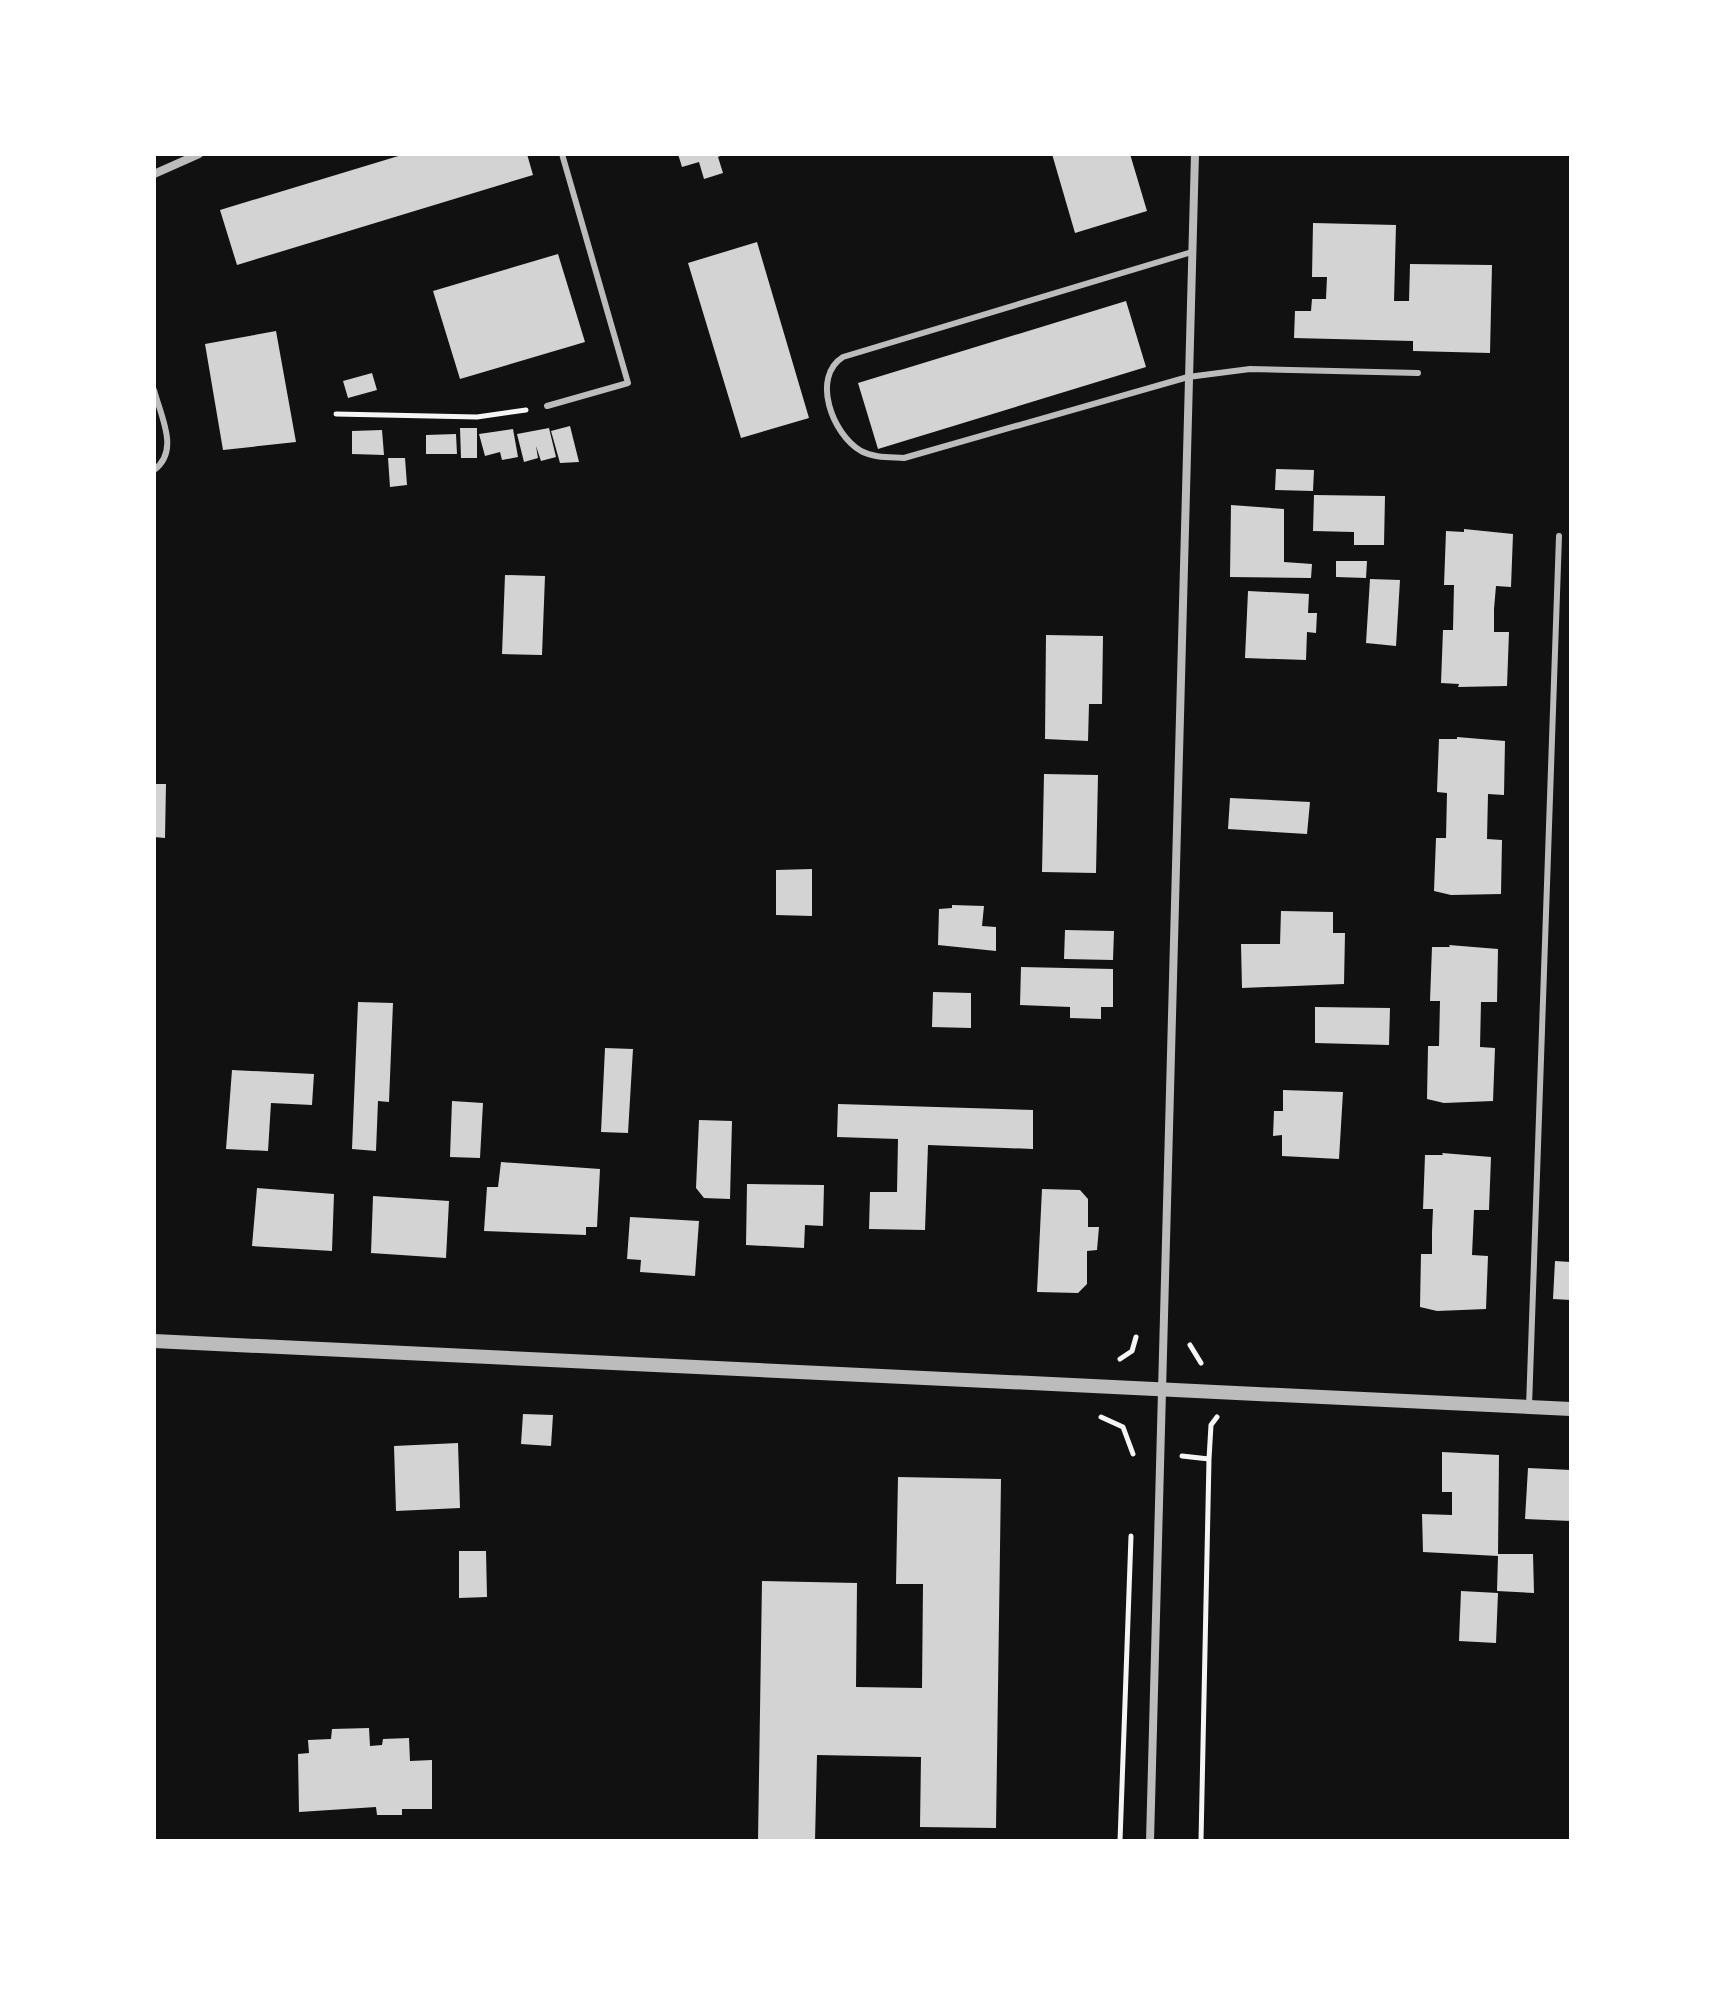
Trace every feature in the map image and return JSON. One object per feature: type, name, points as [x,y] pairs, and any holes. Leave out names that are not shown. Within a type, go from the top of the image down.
[{"type":"street","points":[[154,174],[199,154]]},
{"type":"street","points":[[1150,1841],[1195,154]]},
{"type":"street","points":[[154,1341],[1571,1409]]},
{"type":"lane","points":[[547,406],[628,383],[562,154]]},
{"type":"lane","points":[[1192,252],[843,357],[831,364],[826,393],[847,439],[861,451],[877,457],[904,458],[929,454],[1188,377],[1250,369],[1418,373]]},
{"type":"lane","points":[[154,390],[170,450],[164,463],[154,470]]},
{"type":"lane","points":[[1529,1407],[1559,536]]},
{"type":"path","points":[[336,414],[477,417],[547,406]]},
{"type":"path","points":[[1094,1411],[1094,1417],[1112,1420],[1123,1427],[1133,1456]]},
{"type":"path","points":[[1201,1841],[1209,1459],[1211,1425],[1218,1415]]},
{"type":"path","points":[[1177,1455],[1209,1459]]},
{"type":"path","points":[[1120,1841],[1131,1535]]},
{"type":"building","points":[[405,154],[527,154],[533,175],[237,265],[220,210]]},
{"type":"building","points":[[678,154],[724,154],[718,157],[723,173],[704,179],[699,162],[682,167]]},
{"type":"building","points":[[1052,154],[1130,154],[1147,211],[1075,233]]},
{"type":"building","points":[[1313,223],[1396,225],[1394,301],[1409,301],[1410,264],[1492,265],[1490,353],[1413,351],[1413,341],[1294,338],[1295,311],[1311,311],[1312,299],[1326,299],[1327,277],[1312,277]]},
{"type":"building","points":[[757,242],[809,418],[741,438],[688,263]]},
{"type":"building","points":[[558,254],[585,342],[460,379],[433,291]]},
{"type":"building","points":[[1126,301],[1146,367],[878,449],[858,383]]},
{"type":"building","points":[[276,331],[296,442],[223,450],[205,344]]},
{"type":"building","points":[[372,373],[377,390],[348,398],[343,381]]},
{"type":"building","points":[[570,426],[579,462],[560,463],[551,431]]},
{"type":"building","points":[[460,428],[477,428],[477,458],[461,458]]},
{"type":"building","points":[[549,428],[556,457],[541,461],[536,446],[538,458],[524,462],[517,434]]},
{"type":"building","points":[[513,429],[518,457],[502,460],[500,452],[485,456],[479,434]]},
{"type":"building","points":[[382,430],[384,455],[352,454],[352,431]]},
{"type":"building","points":[[456,434],[457,454],[426,454],[426,435]]},
{"type":"building","points":[[388,458],[405,458],[407,485],[390,487]]},
{"type":"building","points":[[1276,469],[1314,470],[1313,491],[1275,490]]},
{"type":"building","points":[[1314,495],[1385,496],[1384,545],[1354,545],[1354,532],[1313,531]]},
{"type":"building","points":[[1231,505],[1284,509],[1284,562],[1312,564],[1311,578],[1230,577]]},
{"type":"building","points":[[1464,529],[1513,534],[1511,587],[1496,586],[1494,609],[1494,632],[1509,632],[1507,686],[1458,687],[1459,684],[1441,683],[1443,630],[1453,630],[1454,585],[1444,585],[1446,531],[1464,532]]},
{"type":"building","points":[[1336,561],[1367,561],[1366,578],[1336,577]]},
{"type":"building","points":[[505,575],[545,576],[542,655],[502,654]]},
{"type":"building","points":[[1370,579],[1400,580],[1396,646],[1366,643]]},
{"type":"building","points":[[1248,591],[1309,594],[1308,613],[1317,613],[1316,633],[1307,632],[1306,660],[1245,658]]},
{"type":"building","points":[[1046,635],[1103,636],[1102,704],[1089,704],[1088,741],[1045,739]]},
{"type":"building","points":[[1457,737],[1505,741],[1504,795],[1488,794],[1487,839],[1502,840],[1501,894],[1451,895],[1434,891],[1436,838],[1446,838],[1447,793],[1437,792],[1439,739]]},
{"type":"building","points":[[1044,774],[1098,775],[1096,873],[1042,872]]},
{"type":"building","points":[[154,784],[166,784],[165,838],[154,837]]},
{"type":"building","points":[[1230,798],[1310,802],[1307,834],[1228,829]]},
{"type":"building","points":[[812,869],[812,916],[776,915],[776,870]]},
{"type":"building","points":[[952,905],[984,906],[982,926],[996,927],[996,951],[938,945],[939,909],[952,908]]},
{"type":"building","points":[[1281,911],[1333,912],[1333,933],[1345,933],[1344,984],[1242,988],[1241,944],[1280,944]]},
{"type":"building","points":[[1065,930],[1114,931],[1113,960],[1064,959]]},
{"type":"building","points":[[1449,945],[1498,949],[1497,1002],[1481,1002],[1480,1047],[1495,1048],[1493,1101],[1444,1103],[1427,1099],[1428,1046],[1439,1046],[1440,1001],[1430,1001],[1432,947]]},
{"type":"building","points":[[1021,967],[1113,969],[1113,1007],[1101,1007],[1101,1019],[1070,1018],[1070,1007],[1020,1005]]},
{"type":"building","points":[[933,992],[971,993],[971,1028],[932,1027]]},
{"type":"building","points":[[358,1002],[393,1003],[389,1102],[378,1101],[376,1151],[352,1149]]},
{"type":"building","points":[[1315,1007],[1390,1008],[1389,1045],[1315,1043]]},
{"type":"building","points":[[605,1048],[633,1049],[628,1133],[601,1132]]},
{"type":"building","points":[[232,1070],[314,1074],[312,1105],[271,1103],[268,1151],[226,1149]]},
{"type":"building","points":[[1283,1090],[1343,1092],[1339,1159],[1282,1156],[1282,1135],[1273,1136],[1274,1111],[1283,1111]]},
{"type":"building","points":[[452,1101],[483,1103],[480,1158],[450,1157]]},
{"type":"building","points":[[838,1104],[1033,1110],[1033,1149],[928,1145],[925,1230],[869,1229],[870,1192],[897,1192],[898,1139],[837,1137]]},
{"type":"building","points":[[699,1120],[732,1121],[730,1199],[704,1198],[696,1188]]},
{"type":"building","points":[[1442,1153],[1491,1157],[1489,1210],[1474,1210],[1472,1255],[1488,1256],[1486,1309],[1437,1311],[1420,1307],[1421,1254],[1432,1254],[1433,1209],[1423,1209],[1425,1155]]},
{"type":"building","points":[[501,1162],[600,1169],[597,1227],[586,1227],[586,1235],[484,1231],[487,1187],[498,1187]]},
{"type":"building","points":[[747,1184],[824,1185],[823,1226],[805,1225],[804,1248],[746,1245]]},
{"type":"building","points":[[257,1188],[334,1194],[332,1251],[252,1246]]},
{"type":"building","points":[[1042,1189],[1080,1190],[1088,1199],[1088,1227],[1099,1227],[1097,1250],[1087,1251],[1087,1284],[1078,1293],[1037,1292]]},
{"type":"building","points":[[373,1196],[449,1201],[446,1258],[371,1253]]},
{"type":"building","points":[[630,1217],[699,1221],[695,1276],[640,1272],[641,1260],[627,1259]]},
{"type":"building","points":[[1555,1261],[1571,1262],[1571,1300],[1553,1299]]},
{"type":"building","points":[[523,1414],[553,1415],[551,1446],[521,1444]]},
{"type":"building","points":[[458,1443],[460,1508],[396,1511],[394,1446]]},
{"type":"building","points":[[1442,1452],[1499,1455],[1498,1554],[1533,1554],[1534,1593],[1497,1591],[1498,1556],[1423,1552],[1422,1514],[1452,1515],[1452,1492],[1442,1492]]},
{"type":"building","points":[[1528,1468],[1571,1470],[1571,1521],[1525,1519]]},
{"type":"building","points":[[898,1477],[1001,1479],[996,1828],[920,1827],[921,1757],[817,1755],[815,1841],[758,1841],[762,1581],[857,1583],[856,1687],[922,1688],[923,1584],[896,1584]]},
{"type":"building","points":[[459,1551],[486,1551],[487,1597],[459,1598]]},
{"type":"building","points":[[1461,1591],[1498,1593],[1496,1643],[1459,1641]]},
{"type":"building","points":[[369,1728],[370,1746],[382,1745],[383,1739],[409,1738],[410,1761],[432,1760],[432,1809],[402,1809],[402,1815],[377,1815],[376,1807],[299,1812],[298,1754],[309,1753],[308,1740],[331,1739],[332,1729]]}]
